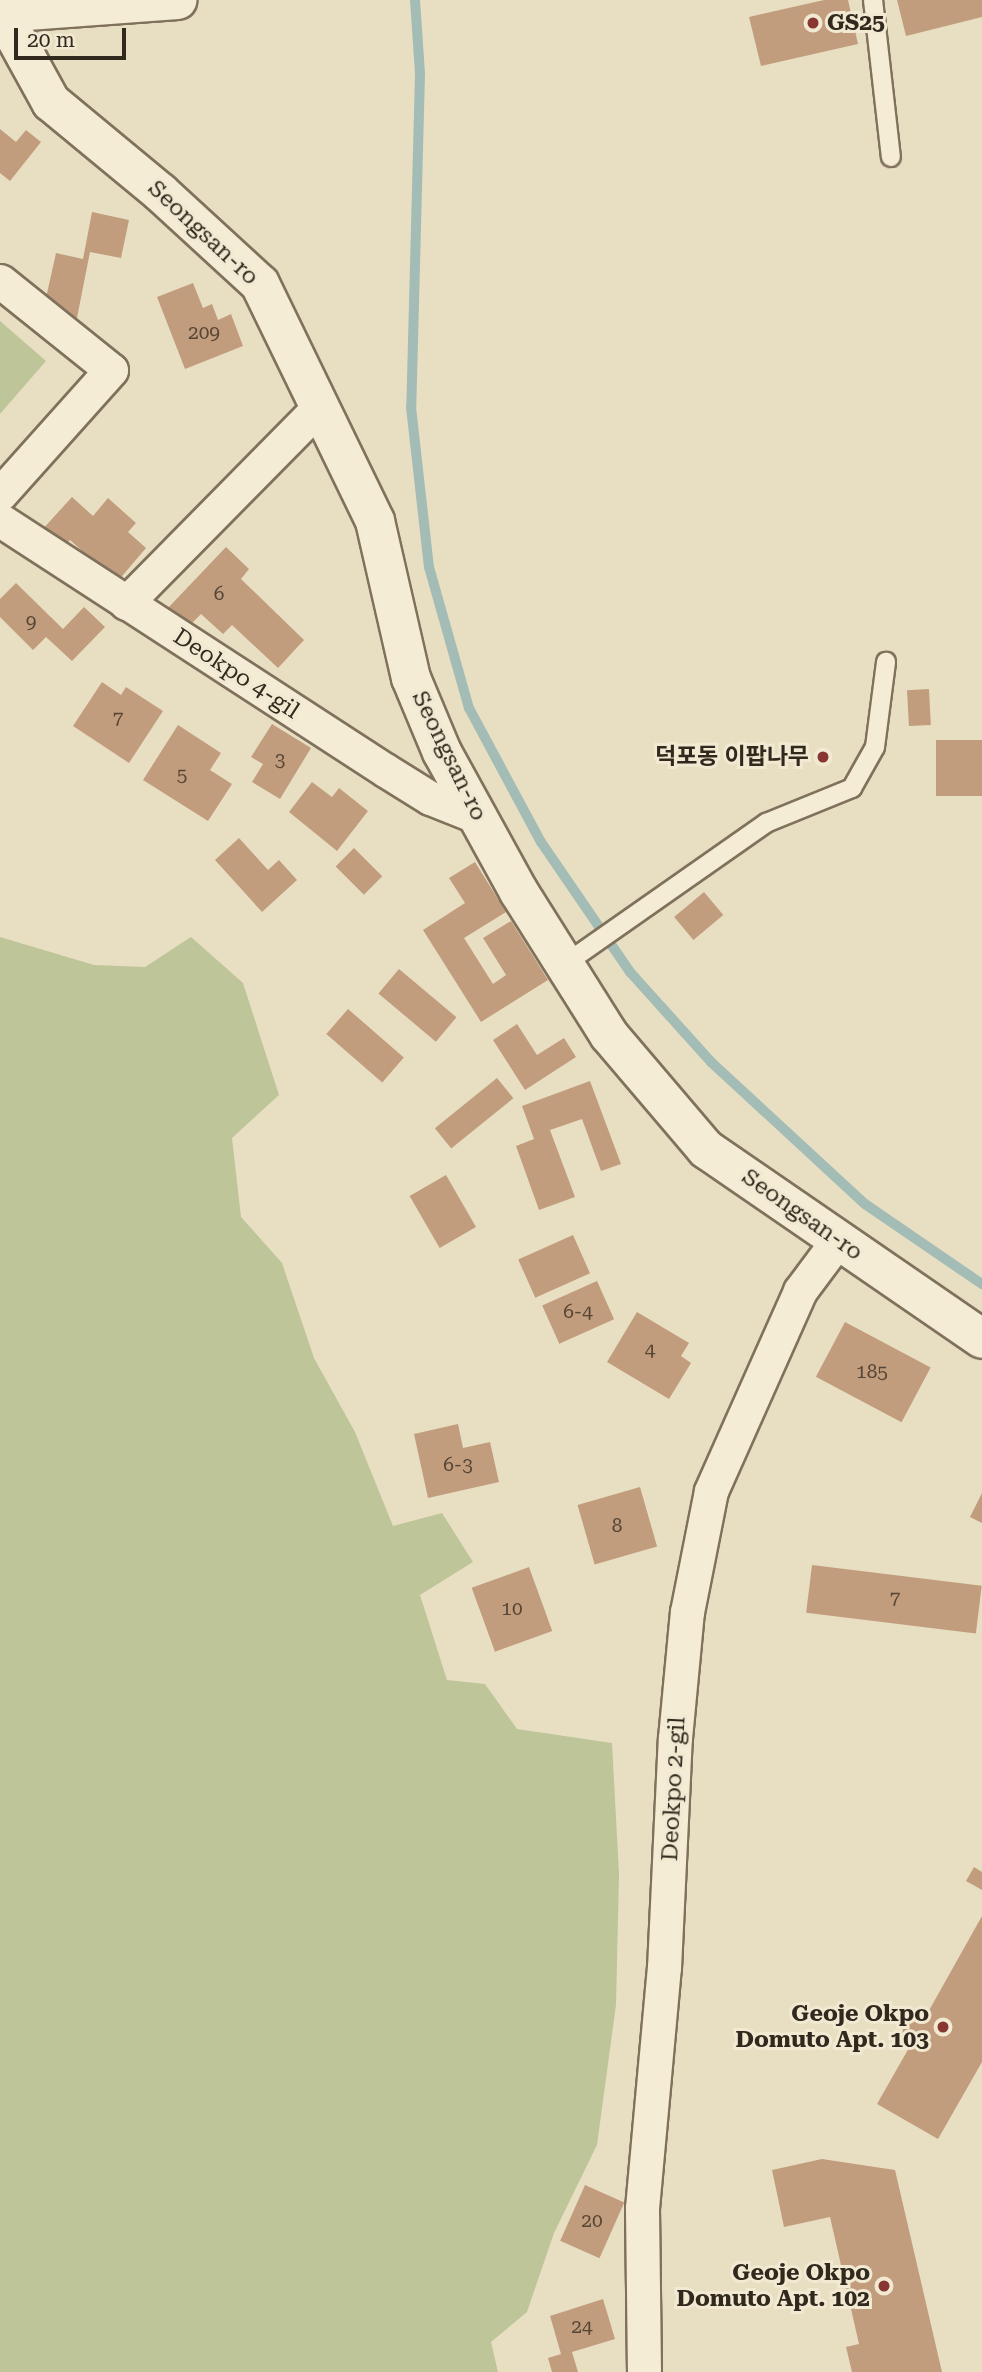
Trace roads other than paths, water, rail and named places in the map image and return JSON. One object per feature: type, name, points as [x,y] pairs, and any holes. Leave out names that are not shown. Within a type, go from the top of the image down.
[{"type":"street","points":[[1,13],[178,0]]},
{"type":"street","name":"Seongsan-ro","points":[[1,13],[51,102],[161,193],[260,284],[375,521],[411,678],[442,752],[609,1035],[706,1149],[982,1339]]},
{"type":"street","points":[[0,281],[110,370],[0,494]]},
{"type":"street","points":[[126,603],[318,408]]},
{"type":"street","name":"Deokpo 4-gil","points":[[0,520],[430,798],[478,817]]},
{"type":"street","name":"Deokpo 2-gil","points":[[644,2372],[642,2208],[664,1968],[675,1738],[687,1612],[711,1491],[800,1291],[838,1240]]},
{"type":"lane","points":[[873,0],[891,157]]},
{"type":"lane","points":[[565,964],[766,822],[852,788],[875,747],[886,662]]},
{"type":"waterway","points":[[415,0],[420,74],[411,407],[429,567],[469,708],[541,842],[630,972],[711,1062],[865,1204],[982,1284]]},
{"type":"place","name":"GS25","points":[[813,23]]},
{"type":"place","name":"덕포동 이팝나무","points":[[823,757]]},
{"type":"place","name":"Geoje Okpo Domuto Apt. 103","points":[[943,2027]]},
{"type":"place","name":"Geoje Okpo Domuto Apt. 102","points":[[884,2286]]}]
